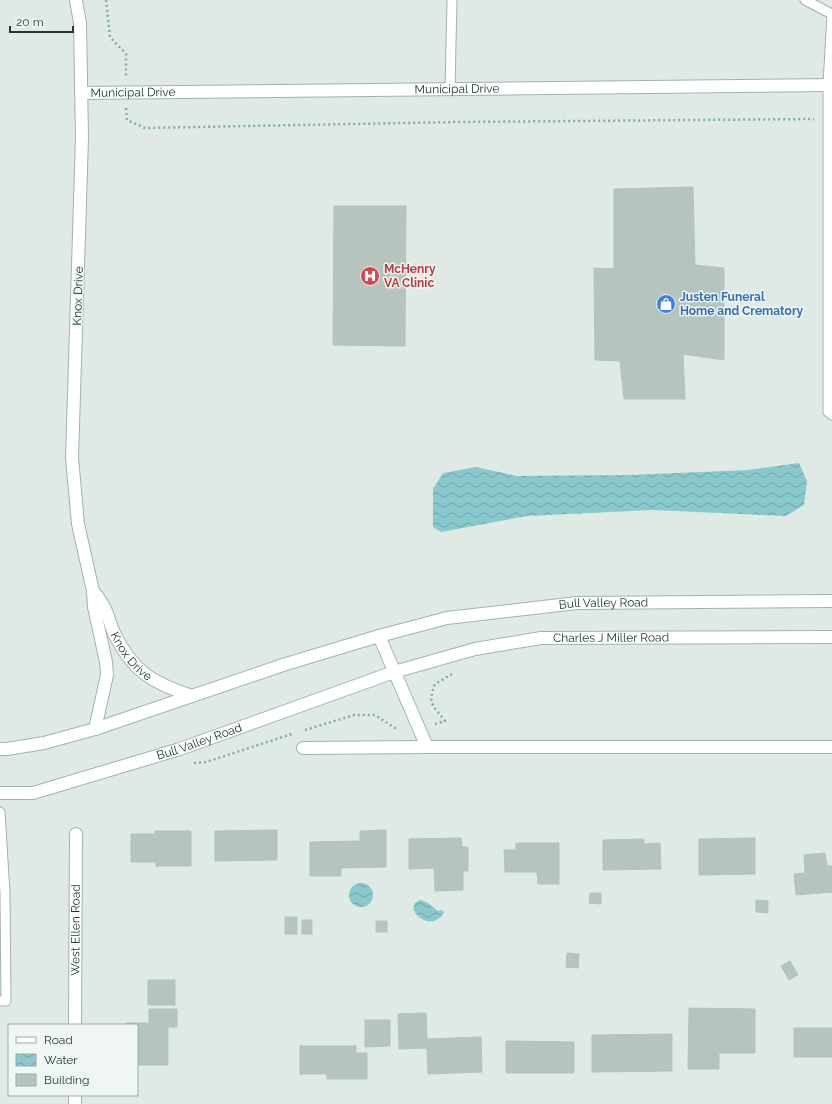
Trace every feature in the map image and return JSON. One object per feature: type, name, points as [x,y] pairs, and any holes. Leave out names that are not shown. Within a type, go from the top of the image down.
[{"type":"street","name":"Knox Drive","points":[[76,0],[80,23],[82,137],[72,458],[78,524],[93,591],[94,607],[104,650],[107,675],[95,729]]},
{"type":"street","name":"Municipal Drive","points":[[81,93],[830,85]]},
{"type":"street","name":"Knox Drive","points":[[93,591],[103,606],[115,634],[131,662],[146,676],[169,688],[192,696]]},
{"type":"street","name":"Bull Valley Road","points":[[0,749],[44,744],[95,729],[286,664],[379,636],[447,618],[577,603],[832,601]]},
{"type":"street","points":[[379,636],[427,747]]},
{"type":"street","name":"Charles J Miller Road","points":[[394,672],[474,649],[541,638],[832,637]]},
{"type":"street","name":"Bull Valley Road","points":[[0,793],[33,793],[180,749],[394,672]]},
{"type":"street","points":[[303,748],[832,747]]},
{"type":"street","name":"West Ellen Road","points":[[75,1024],[76,834]]},
{"type":"lane","points":[[450,89],[452,0]]},
{"type":"lane","points":[[805,0],[832,14],[828,118],[830,159],[828,412],[832,415]]},
{"type":"lane","points":[[0,812],[5,893],[6,1001],[0,1001]]},
{"type":"path","points":[[106,0],[110,37],[126,54],[126,120],[145,128],[456,122],[828,118]]},
{"type":"water","points":[[799,463],[807,481],[804,505],[786,516],[652,510],[527,516],[441,532],[433,527],[433,489],[443,473],[476,467],[517,476],[630,475],[748,470]]},
{"type":"water","points":[[361,883],[369,887],[373,895],[369,903],[361,907],[353,903],[349,895],[353,887]]},
{"type":"water","points":[[421,900],[428,903],[438,911],[442,910],[444,912],[438,919],[425,921],[415,913],[413,908],[415,903]]},
{"type":"building","points":[[693,187],[695,265],[724,268],[724,360],[683,354],[685,399],[624,399],[620,361],[595,360],[594,268],[614,269],[614,189]]},
{"type":"building","name":"McHenry VA Clinic","points":[[334,206],[406,206],[405,346],[333,345]]},
{"type":"building","points":[[277,830],[277,860],[215,861],[215,831]]},
{"type":"building","points":[[386,830],[386,867],[341,868],[341,876],[310,876],[310,842],[360,841],[360,831]]},
{"type":"building","points":[[155,831],[191,831],[191,866],[156,866],[156,862],[131,862],[131,834],[155,834]]},
{"type":"building","points":[[461,838],[462,847],[468,847],[468,871],[463,871],[463,890],[435,891],[434,868],[409,869],[409,839]]},
{"type":"building","points":[[755,838],[755,874],[699,875],[699,839]]},
{"type":"building","points":[[644,839],[644,844],[660,843],[661,869],[603,870],[603,840]]},
{"type":"building","points":[[516,843],[559,843],[559,884],[538,884],[537,872],[505,872],[504,850],[516,850]]},
{"type":"building","points":[[825,853],[827,866],[832,866],[832,892],[796,895],[794,874],[805,873],[804,855]]},
{"type":"building","points":[[590,893],[601,893],[601,904],[589,903]]},
{"type":"building","points":[[756,900],[768,901],[768,913],[756,912]]},
{"type":"building","points":[[285,917],[297,917],[297,934],[285,934]]},
{"type":"building","points":[[302,920],[312,920],[312,934],[302,934]]},
{"type":"building","points":[[376,921],[387,921],[387,932],[376,932]]},
{"type":"building","points":[[567,953],[579,954],[578,968],[566,967]]},
{"type":"building","points":[[790,961],[798,975],[789,980],[781,966]]},
{"type":"building","points":[[148,980],[175,980],[175,1005],[148,1005]]},
{"type":"building","points":[[689,1008],[755,1009],[755,1053],[719,1053],[719,1069],[688,1069]]},
{"type":"building","points":[[149,1009],[177,1009],[177,1027],[168,1027],[168,1065],[138,1065],[138,1024],[126,1023],[149,1023]]},
{"type":"building","points":[[426,1013],[427,1039],[481,1037],[482,1072],[428,1074],[427,1048],[399,1049],[398,1014]]},
{"type":"building","points":[[365,1020],[390,1020],[390,1046],[365,1047]]},
{"type":"building","points":[[794,1028],[832,1028],[832,1057],[794,1057]]},
{"type":"building","points":[[672,1034],[672,1071],[592,1072],[592,1035]]},
{"type":"building","points":[[506,1041],[574,1042],[574,1073],[506,1073]]},
{"type":"building","points":[[300,1046],[356,1046],[356,1053],[367,1053],[367,1079],[327,1079],[327,1074],[300,1074]]},
{"type":"place","name":"McHenry VA Clinic","points":[[370,276]]},
{"type":"place","name":"Justen Funeral Home and Crematory","points":[[666,304]]}]
